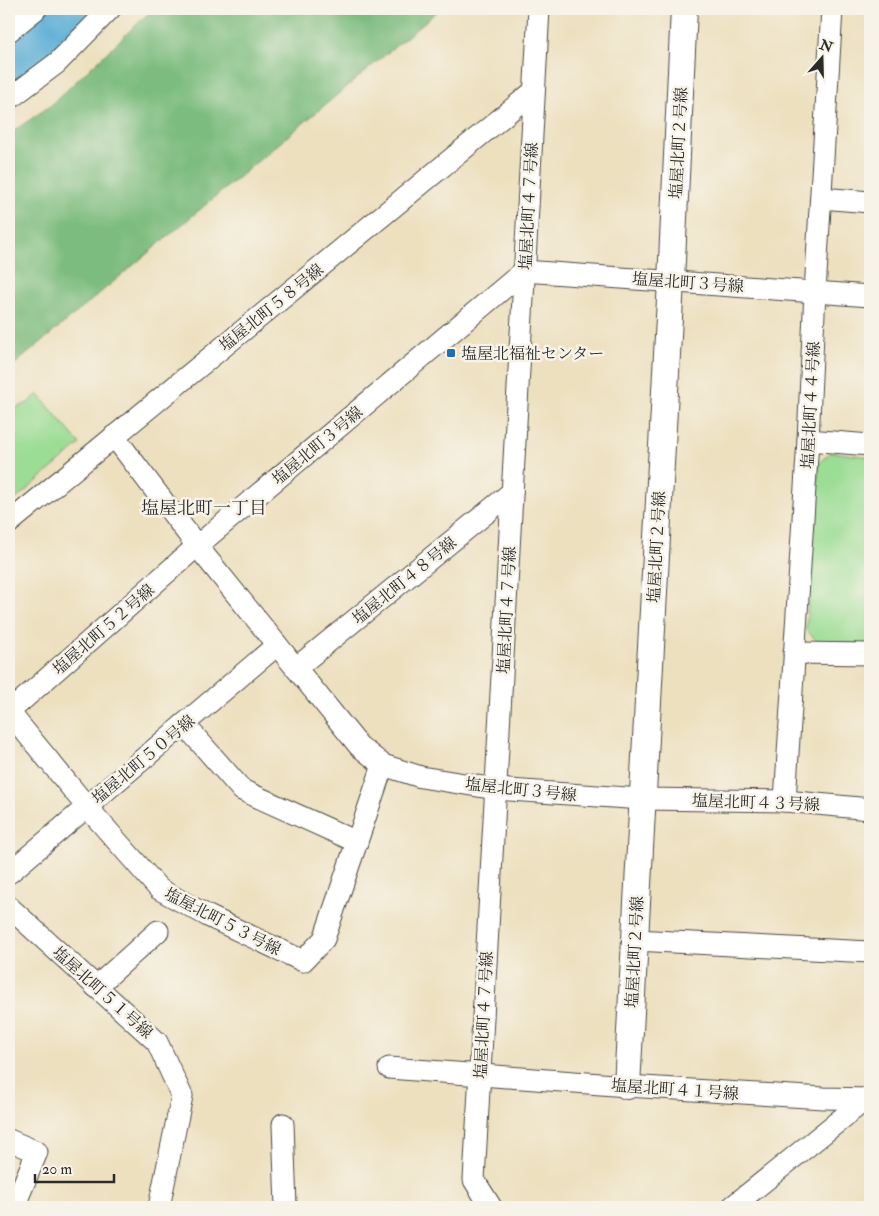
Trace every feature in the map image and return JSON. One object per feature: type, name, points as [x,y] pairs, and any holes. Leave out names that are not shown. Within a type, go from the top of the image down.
[{"type":"street","points":[[9,31],[36,9]]},
{"type":"street","points":[[9,99],[58,63],[110,9]]},
{"type":"street","name":"塩屋北町４７号線","points":[[490,1207],[474,1180],[539,9]]},
{"type":"street","name":"塩屋北町２号線","points":[[627,1086],[684,9]]},
{"type":"street","name":"塩屋北町４４号線","points":[[785,801],[808,440],[832,9]]},
{"type":"street","name":"塩屋北町５８号線","points":[[9,523],[534,91]]},
{"type":"street","points":[[821,198],[870,202]]},
{"type":"street","name":"塩屋北町３号線","points":[[642,799],[496,790],[421,777],[383,765],[358,746],[197,546],[524,271],[870,296]]},
{"type":"street","points":[[114,436],[197,546]]},
{"type":"street","points":[[808,440],[870,445]]},
{"type":"street","name":"塩屋北町４８号線","points":[[296,668],[512,492]]},
{"type":"street","name":"塩屋北町５２号線","points":[[9,712],[197,546]]},
{"type":"street","name":"塩屋北町５０号線","points":[[9,873],[277,645]]},
{"type":"street","points":[[794,653],[870,654]]},
{"type":"street","name":"塩屋北町５３号線","points":[[9,712],[87,807],[159,889],[208,916],[303,961],[324,939],[383,765]]},
{"type":"street","points":[[184,724],[242,790],[357,842]]},
{"type":"street","name":"塩屋北町４３号線","points":[[642,799],[785,801],[870,809]]},
{"type":"street","name":"塩屋北町５１号線","points":[[9,907],[157,1042],[182,1096],[160,1207]]},
{"type":"street","points":[[96,987],[158,931]]},
{"type":"street","points":[[635,940],[870,952]]},
{"type":"street","name":"塩屋北町４１号線","points":[[389,1068],[627,1086],[868,1099]]},
{"type":"street","points":[[732,1207],[868,1099]]},
{"type":"street","points":[[283,1124],[286,1207]]},
{"type":"street","points":[[9,1140],[36,1152],[14,1207]]},
{"type":"green space","points":[[153,9],[440,9],[9,369],[9,134],[50,106]]},
{"type":"green space","points":[[38,394],[80,444],[9,505],[9,411],[28,403]]},
{"type":"green space","points":[[831,452],[870,457],[870,645],[817,641],[806,630],[819,463]]},
{"type":"waterway","points":[[9,70],[27,58],[80,9]]},
{"type":"place","name":"塩屋北福祉センター","points":[[451,353]]},
{"type":"district","name":"塩屋北町一丁目","points":[[204,508]]}]
